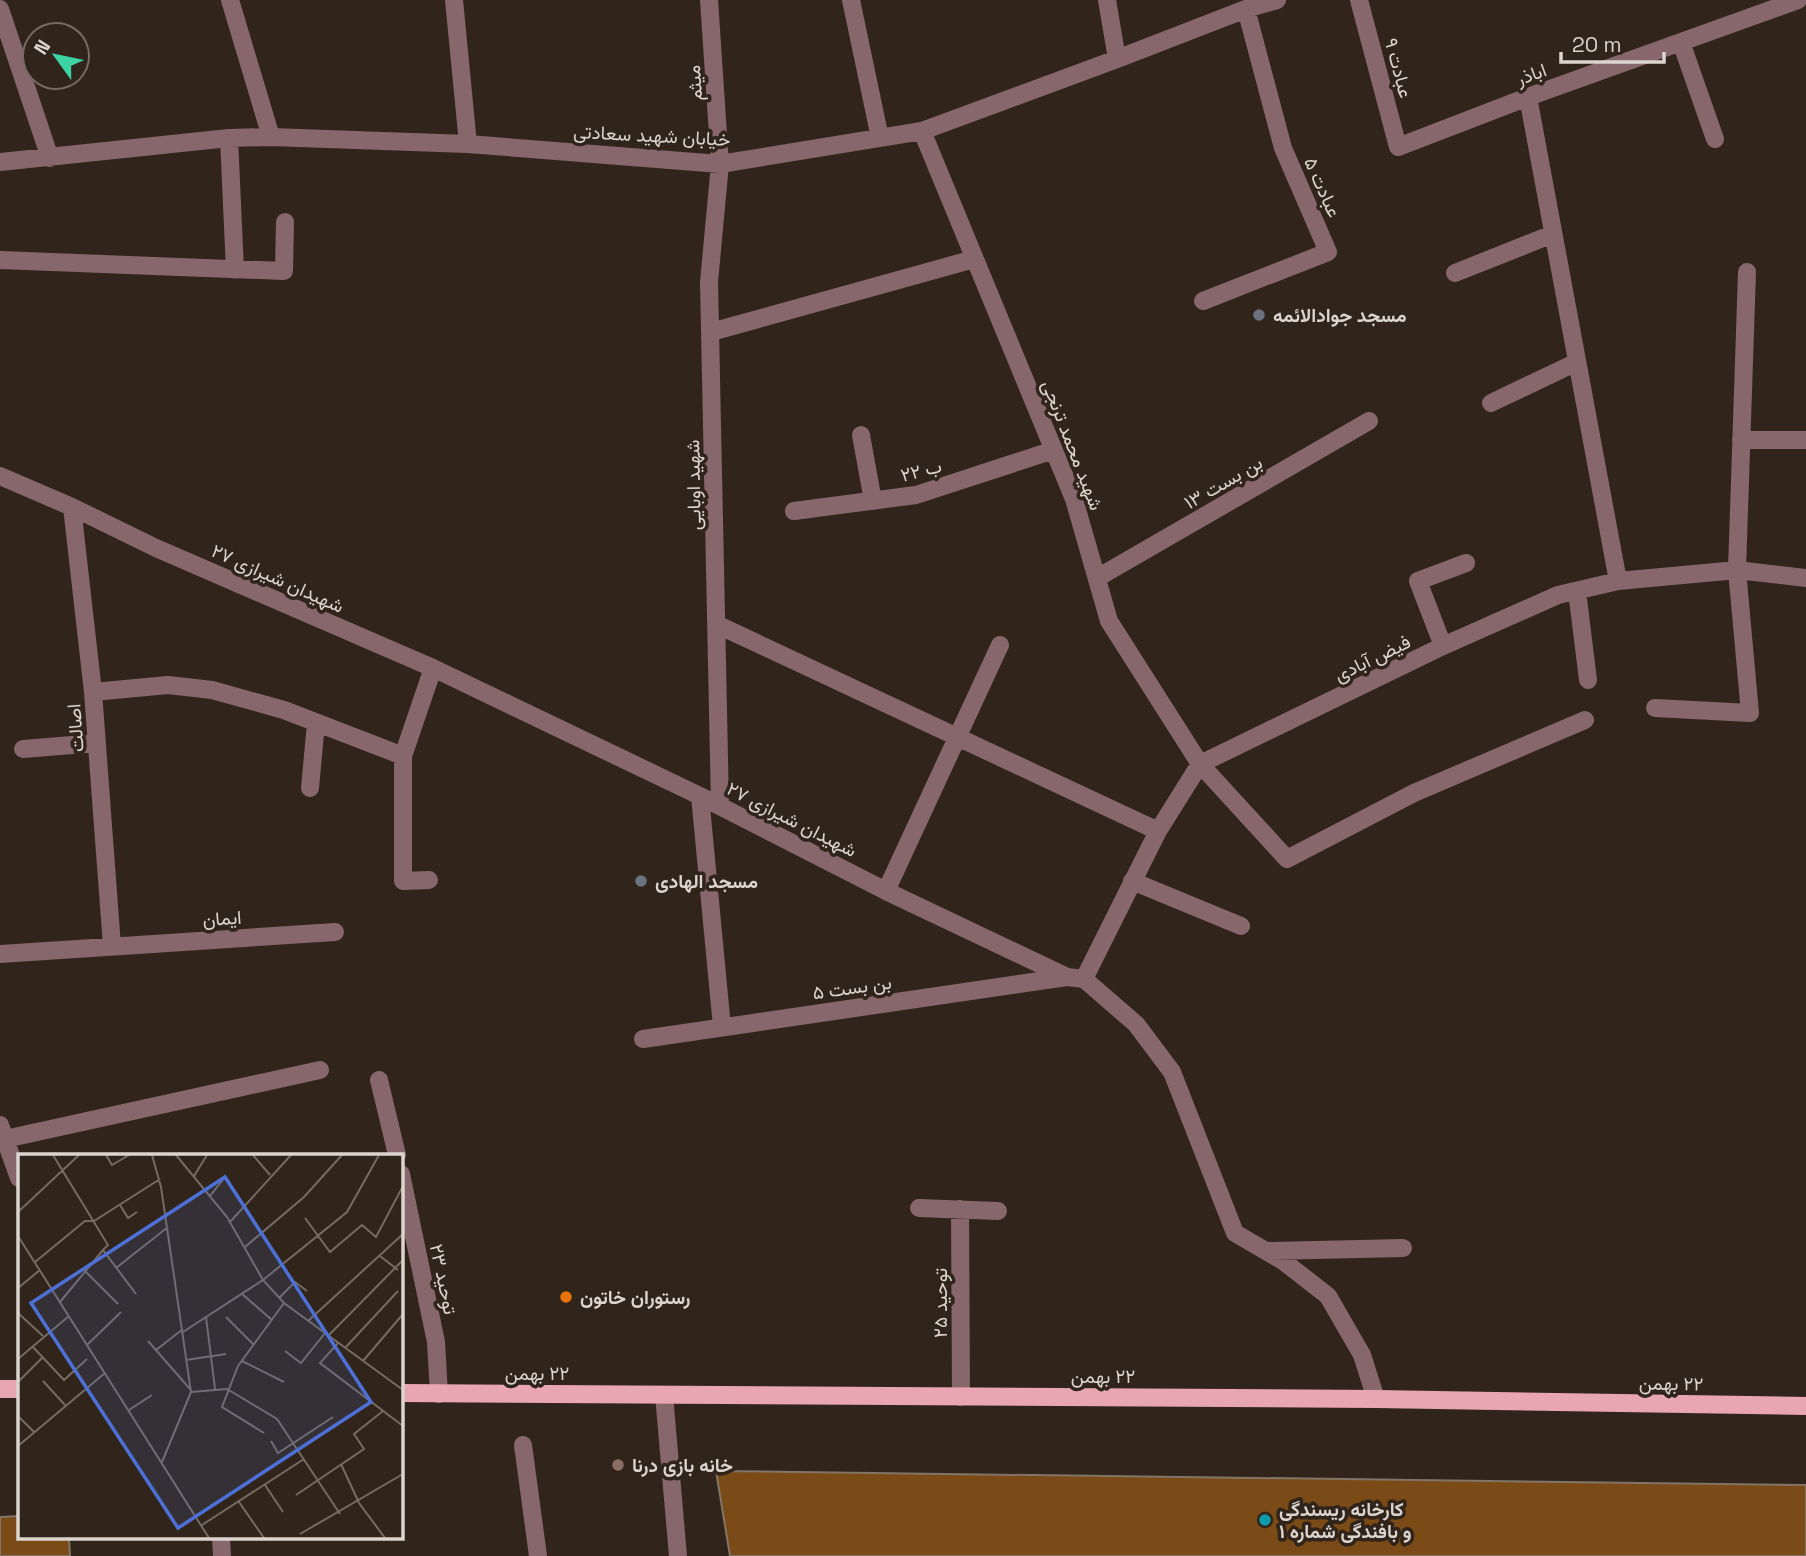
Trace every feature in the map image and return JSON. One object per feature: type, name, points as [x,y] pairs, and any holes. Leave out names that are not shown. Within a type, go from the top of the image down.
[{"type":"main road","points":[[0,1389],[18,1389]]},
{"type":"main road","name":"٢٢ بهمن","points":[[402,1393],[1376,1399],[1806,1406]]},
{"type":"street","points":[[230,0],[271,137]]},
{"type":"street","points":[[454,0],[468,144]]},
{"type":"street","name":"میثم","points":[[709,0],[720,164]]},
{"type":"street","points":[[851,0],[880,138]]},
{"type":"street","points":[[1107,0],[1117,59]]},
{"type":"street","name":"عبادت ۹","points":[[1359,0],[1398,147]]},
{"type":"street","name":"اباذر","points":[[1398,147],[1798,0]]},
{"type":"street","name":"خیابان شهید سعادتی","points":[[0,162],[229,138],[271,137],[468,144],[720,164],[922,131],[1272,1]]},
{"type":"street","points":[[0,9],[50,158]]},
{"type":"street","name":"عبادت ۵","points":[[1203,301],[1328,251],[1283,148],[1246,9]]},
{"type":"street","points":[[1682,42],[1715,139]]},
{"type":"street","points":[[1528,97],[1618,581]]},
{"type":"street","name":"شهید محمد ترنجی","points":[[922,131],[1074,499],[1109,621],[1200,764],[1287,859],[1413,793],[1585,720]]},
{"type":"street","points":[[229,138],[235,270]]},
{"type":"street","name":"شهید اوبایی","points":[[720,164],[709,282],[720,806]]},
{"type":"street","points":[[0,260],[284,271],[285,222]]},
{"type":"street","points":[[1455,274],[1553,234]]},
{"type":"street","points":[[710,332],[974,259]]},
{"type":"street","points":[[1655,708],[1750,713],[1737,570],[1747,272]]},
{"type":"street","points":[[1491,403],[1577,362]]},
{"type":"street","name":"بن بست ۱۳","points":[[1097,578],[1370,421]]},
{"type":"street","points":[[861,435],[873,501]]},
{"type":"street","points":[[1741,440],[1806,440]]},
{"type":"street","name":"ب ۲۲","points":[[794,511],[916,495],[1054,450]]},
{"type":"street","name":"شهیدان شیرازی ۲۷","points":[[0,476],[156,548],[433,668],[700,796],[886,891],[1076,978],[1136,1024],[1172,1072],[1235,1233],[1283,1261],[1328,1296],[1362,1355],[1376,1399]]},
{"type":"street","name":"اصالت","points":[[72,508],[93,692],[111,946]]},
{"type":"street","points":[[1443,646],[1418,581],[1466,563]]},
{"type":"street","name":"فیض آبادی","points":[[1200,764],[1443,646],[1558,595],[1618,581],[1737,570],[1806,578]]},
{"type":"street","points":[[1577,591],[1588,680]]},
{"type":"street","points":[[718,625],[1158,831]]},
{"type":"street","points":[[886,891],[1000,645]]},
{"type":"street","points":[[429,880],[403,881],[403,756],[433,668]]},
{"type":"street","points":[[93,692],[168,685],[212,690],[284,710],[403,756]]},
{"type":"street","points":[[310,788],[316,723]]},
{"type":"street","points":[[23,749],[97,743]]},
{"type":"street","points":[[1076,978],[1158,831],[1200,764]]},
{"type":"street","points":[[700,796],[722,1027]]},
{"type":"street","points":[[1132,881],[1241,926]]},
{"type":"street","name":"ایمان","points":[[0,954],[335,932]]},
{"type":"street","name":"بن بست ۵","points":[[643,1039],[1076,978]]},
{"type":"street","points":[[18,1175],[2,1132],[320,1070]]},
{"type":"street","points":[[379,1080],[397,1154]]},
{"type":"street","name":"توحید ۲۳","points":[[402,1179],[436,1342],[439,1394]]},
{"type":"street","points":[[919,1208],[998,1211]]},
{"type":"street","name":"توحید ۲۵","points":[[960,1209],[961,1397]]},
{"type":"street","points":[[1266,1251],[1403,1248]]},
{"type":"street","points":[[664,1395],[678,1556]]},
{"type":"street","points":[[523,1445],[538,1556]]},
{"type":"street","points":[[221,1538],[222,1556]]},
{"type":"building","name":"کارخانه ریسندگی و بافندگی شماره ۱","points":[[716,1471],[1806,1485],[1806,1556],[730,1556]]},
{"type":"building","points":[[18,1516],[18,1538],[69,1538],[70,1556],[0,1556],[0,1517]]},
{"type":"place","name":"مسجد جوادالائمه","points":[[1259,315]]},
{"type":"place","name":"مسجد الهادی","points":[[641,881]]},
{"type":"place","name":"رستوران خاتون","points":[[566,1297]]},
{"type":"place","name":"خانه بازی درنا","points":[[618,1465]]},
{"type":"place","name":"کارخانه ریسندگی و بافندگی شماره ۱","points":[[1265,1520]]}]
